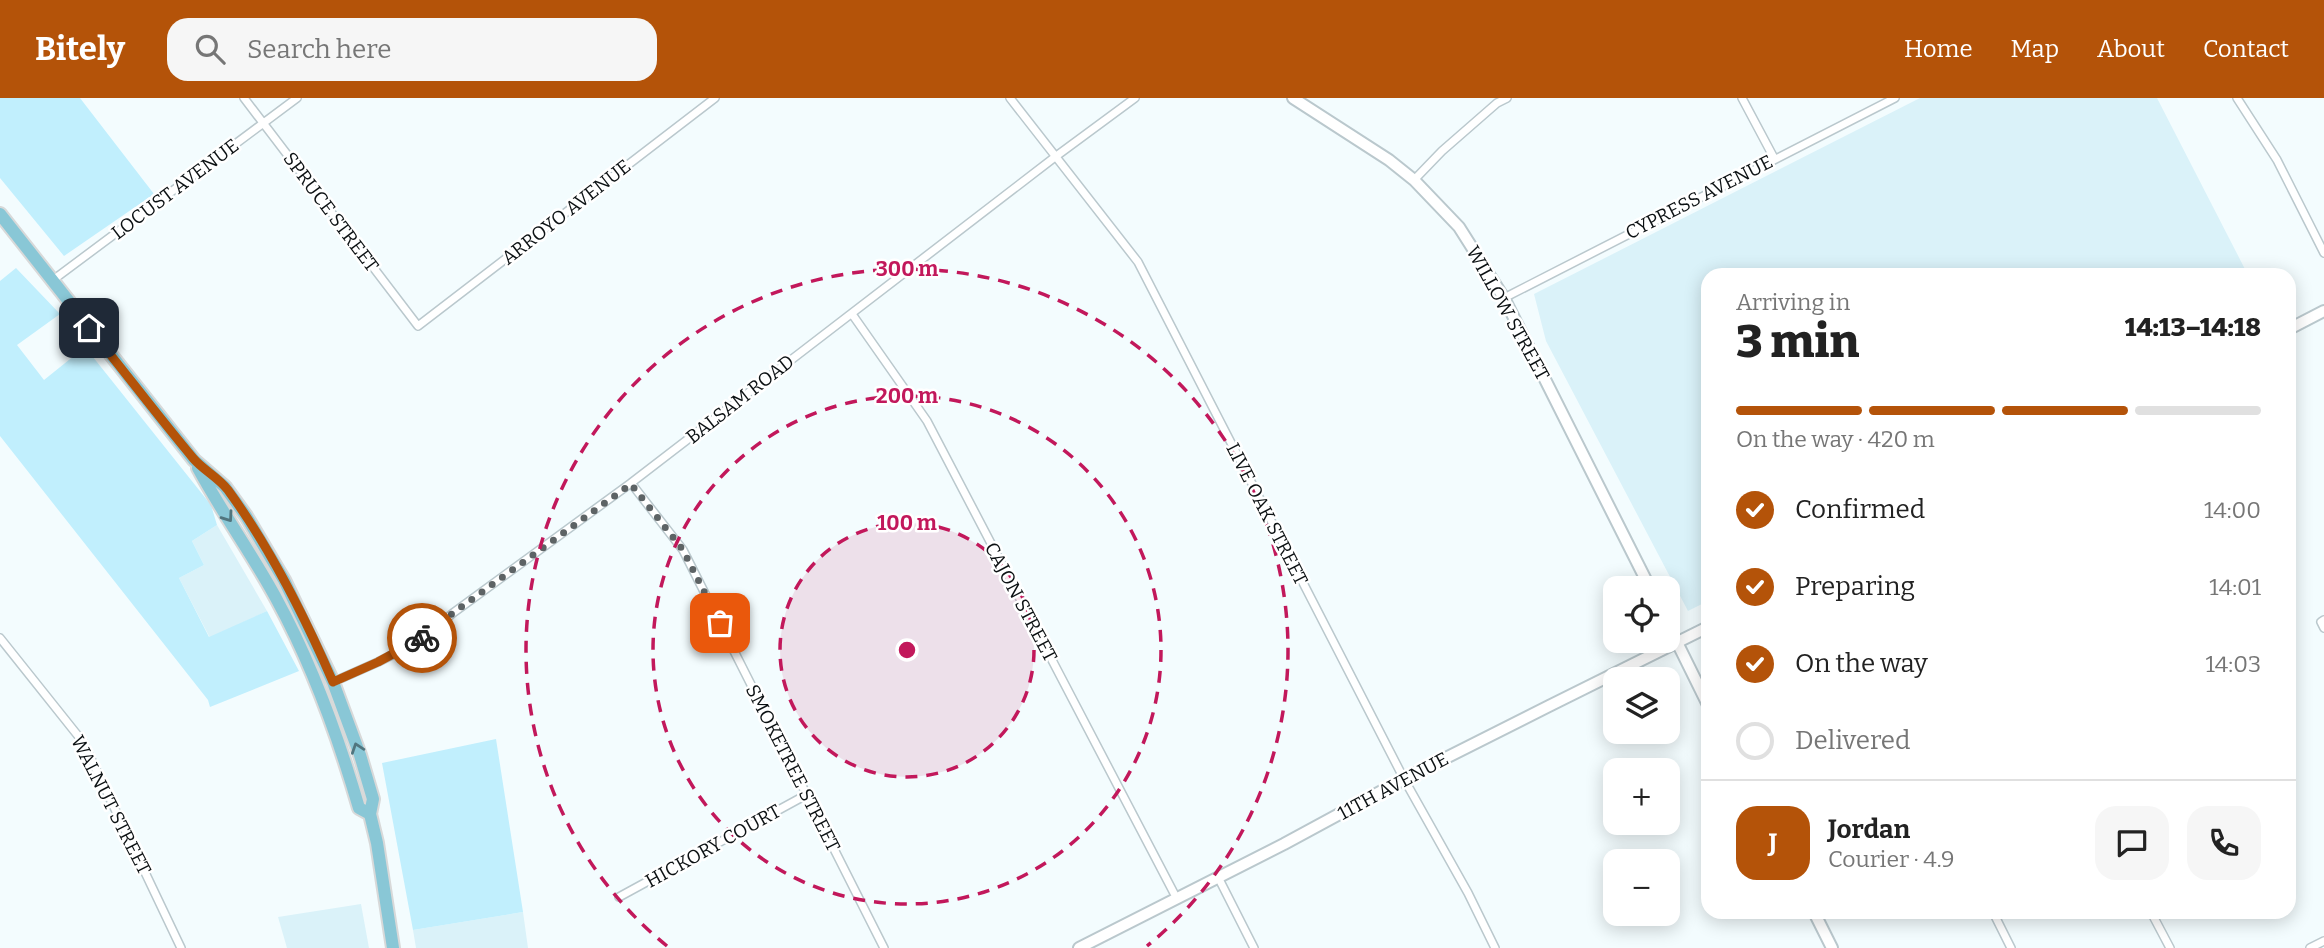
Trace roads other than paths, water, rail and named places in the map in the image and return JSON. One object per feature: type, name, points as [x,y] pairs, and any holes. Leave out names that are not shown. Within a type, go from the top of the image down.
[{"type":"main road","points":[[0,214],[193,458],[225,487],[284,579],[333,682],[373,799],[370,814],[393,948]]},
{"type":"main road","points":[[193,458],[213,496],[233,523],[277,599],[301,646],[326,706],[359,808],[370,814]]},
{"type":"main road","points":[[277,599],[293,619],[322,673],[333,682]]},
{"type":"street","name":"SPRUCE STREET","points":[[244,98],[418,327]]},
{"type":"street","name":"LOCUST AVENUE","points":[[53,280],[297,98]]},
{"type":"street","name":"ARROYO AVENUE","points":[[418,327],[715,98]]},
{"type":"street","name":"LIVE OAK STREET","points":[[1010,98],[1138,262],[1404,779],[1468,893],[1495,948]]},
{"type":"street","name":"BALSAM ROAD","points":[[333,682],[421,640],[453,613],[631,484],[1135,98]]},
{"type":"street","name":"WILLOW STREET","points":[[1293,98],[1389,160],[1414,180],[1460,227],[1504,298],[1644,576]]},
{"type":"street","points":[[1414,180],[1442,151],[1497,103],[1507,98]]},
{"type":"street","points":[[1742,98],[1774,158]]},
{"type":"street","name":"CYPRESS AVENUE","points":[[1504,298],[1895,98]]},
{"type":"street","points":[[2237,98],[2277,160],[2324,253]]},
{"type":"street","points":[[2296,325],[2324,311]]},
{"type":"street","name":"CAJON STREET","points":[[852,313],[927,421],[1177,899]]},
{"type":"street","name":"SMOKETREE STREET","points":[[631,484],[683,550],[884,948]]},
{"type":"street","name":"11TH AVENUE","points":[[1680,641],[1701,631]]},
{"type":"street","name":"WALNUT STREET","points":[[0,638],[83,742],[181,948]]},
{"type":"street","points":[[1680,649],[1701,691]]},
{"type":"street","name":"11TH AVENUE","points":[[1079,948],[1404,779],[1656,653]]},
{"type":"street","name":"HICKORY COURT","points":[[619,897],[806,795]]},
{"type":"street","points":[[1218,877],[1254,948]]},
{"type":"street","points":[[1818,919],[1832,948]]},
{"type":"street","points":[[1996,919],[2011,948]]},
{"type":"street","points":[[2154,919],[2169,948]]},
{"type":"street","points":[[2309,948],[2324,941]]}]
